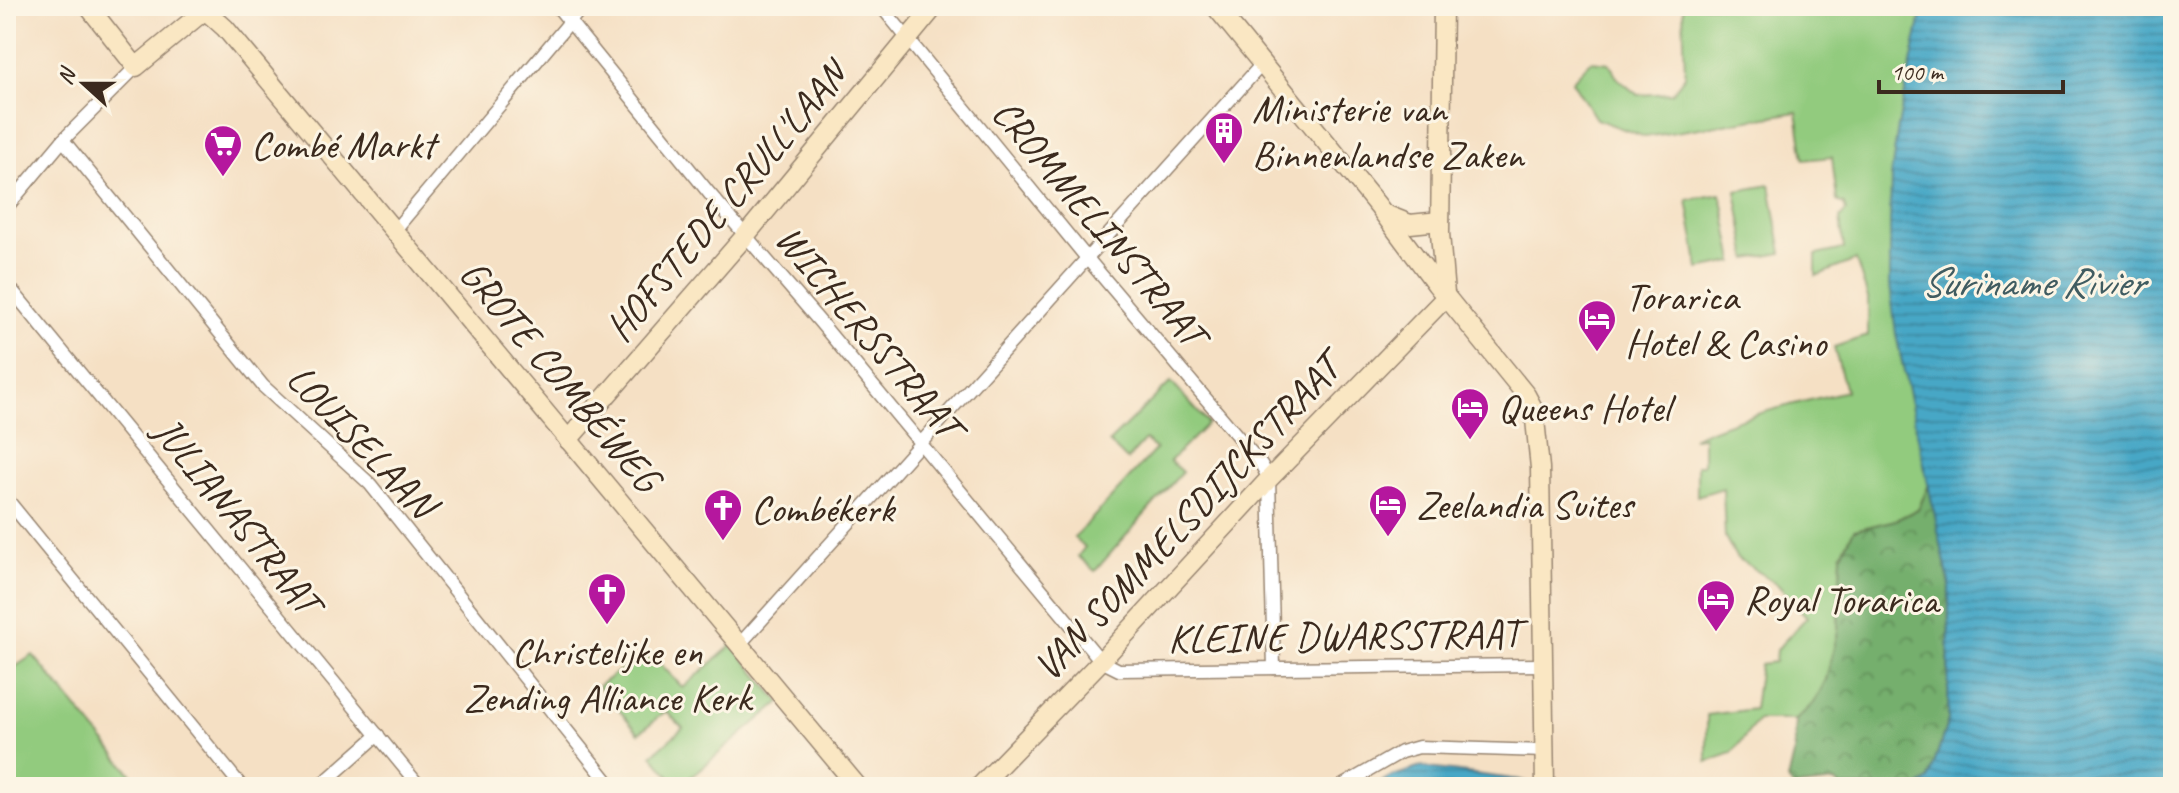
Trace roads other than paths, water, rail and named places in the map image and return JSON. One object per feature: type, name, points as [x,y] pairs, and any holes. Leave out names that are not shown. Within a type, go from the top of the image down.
[{"type":"street","points":[[88,6],[136,67]]},
{"type":"street","name":"WICHERSSTRAAT","points":[[557,6],[1101,661]]},
{"type":"street","points":[[394,231],[583,6]]},
{"type":"street","name":"CROMMELINSTRAAT","points":[[881,6],[1086,257],[1261,464],[1269,479]]},
{"type":"street","name":"HOFSTEDE CRULL'LAAN","points":[[568,440],[746,235],[935,6]]},
{"type":"street","points":[[1215,6],[1395,221],[1446,297],[1519,386],[1534,410],[1540,468],[1545,781]]},
{"type":"street","points":[[1443,6],[1440,227],[1446,297]]},
{"type":"street","points":[[6,208],[63,140],[136,67],[207,8]]},
{"type":"street","name":"GROTE COMBÉWEG","points":[[207,8],[858,787]]},
{"type":"street","points":[[739,645],[1262,64]]},
{"type":"street","name":"LOUISELAAN","points":[[63,140],[263,386],[370,484],[612,787]]},
{"type":"street","points":[[1395,221],[1428,209],[1441,189]]},
{"type":"street","points":[[1395,221],[1411,232],[1440,227]]},
{"type":"street","name":"JULIANASTRAAT","points":[[6,283],[420,787]]},
{"type":"street","name":"VAN SOMMELSDIJCKSTRAAT","points":[[979,787],[1101,661],[1269,479],[1446,297]]},
{"type":"street","points":[[1269,479],[1274,668]]},
{"type":"street","points":[[6,498],[242,787]]},
{"type":"street","name":"KLEINE DWARSSTRAAT","points":[[1101,661],[1119,670],[1543,665]]},
{"type":"street","points":[[319,787],[378,735]]},
{"type":"street","points":[[1340,787],[1401,752],[1419,747],[1544,751]]},
{"type":"water","name":"Suriname Rivier","points":[[1923,6],[2173,6],[2173,787],[1917,787],[1929,780],[1948,720],[1949,582],[1896,334],[1890,285],[1890,222],[1891,174],[1898,126]]},
{"type":"water","points":[[1421,767],[1520,780],[1539,787],[1373,787],[1390,777]]},
{"type":"place","name":"Ministerie van Binnenlandse Zaken","points":[[1224,165]]},
{"type":"place","name":"Combé Markt","points":[[223,178]]},
{"type":"place","name":"Torarica Hotel & Casino","points":[[1597,353]]},
{"type":"place","name":"Queens Hotel","points":[[1470,441]]},
{"type":"place","name":"Zeelandia Suites","points":[[1388,538]]},
{"type":"place","name":"Combékerk","points":[[723,542]]},
{"type":"place","name":"Christelijke en Zending Alliance Kerk","points":[[607,626]]},
{"type":"place","name":"Royal Torarica","points":[[1716,633]]}]
